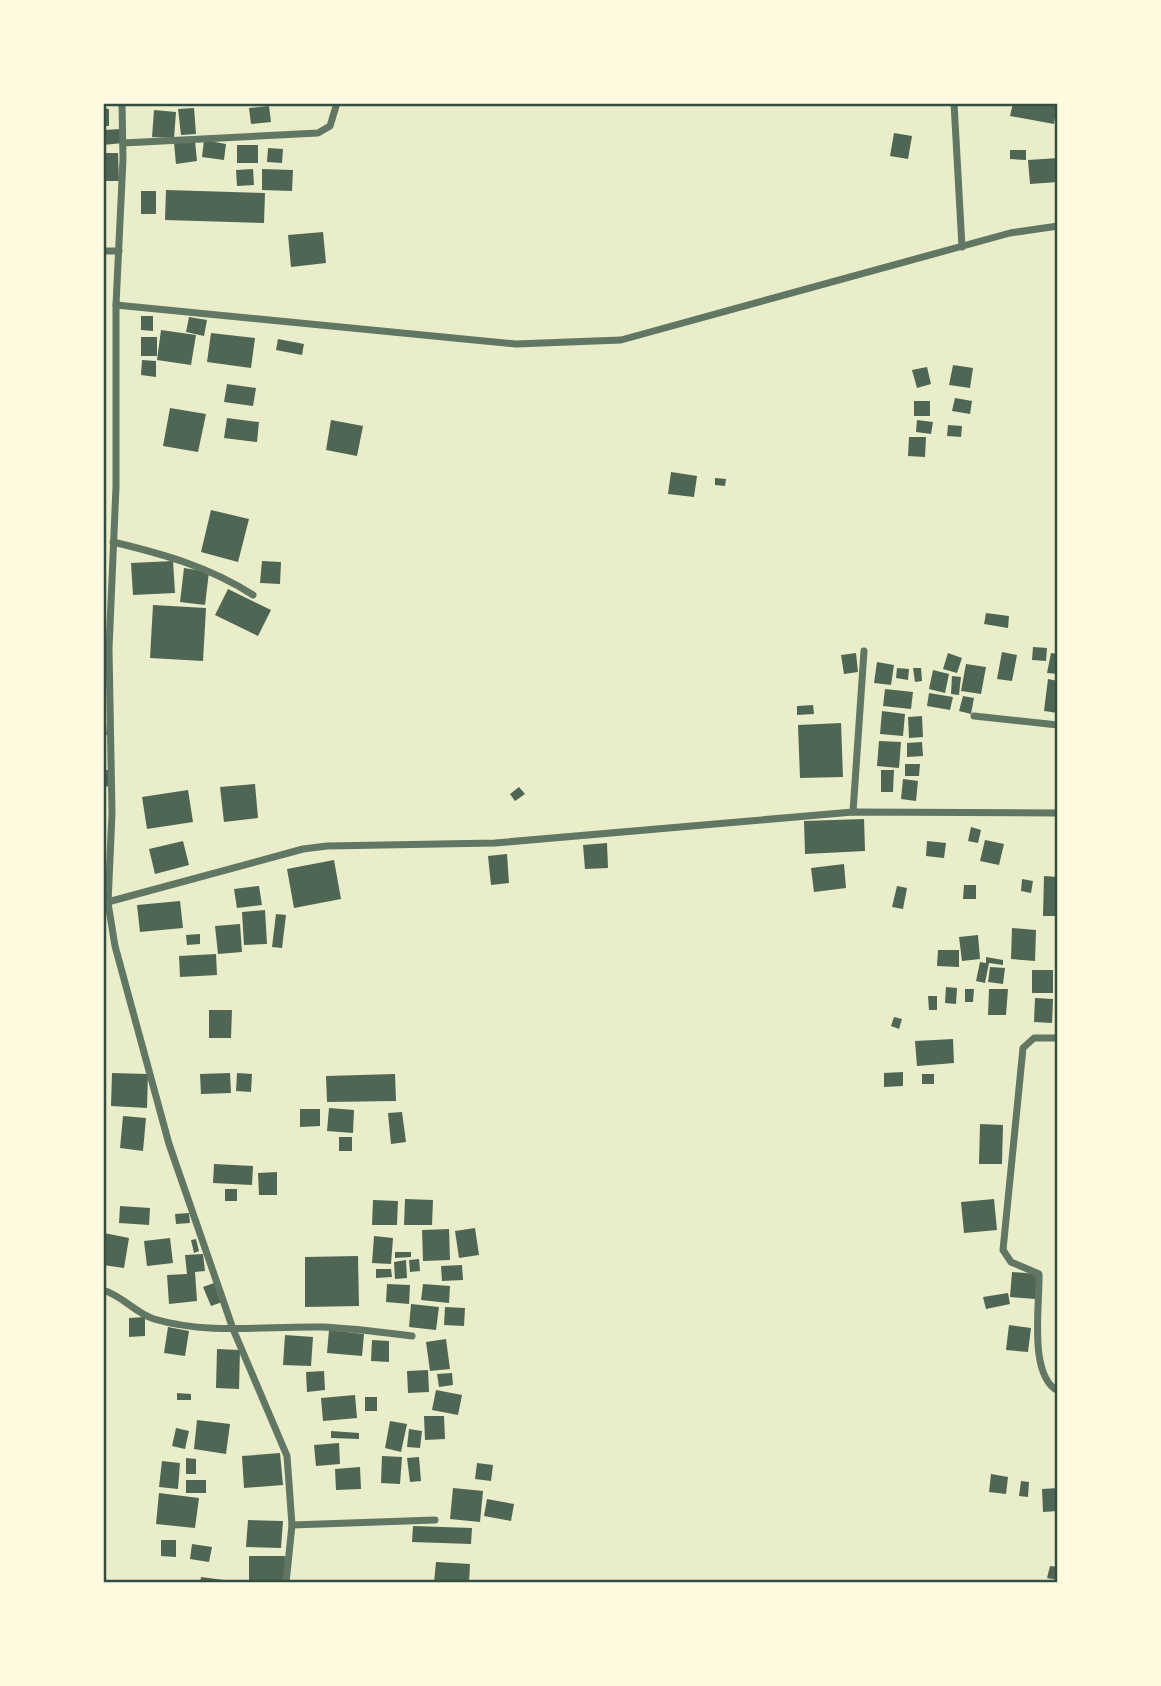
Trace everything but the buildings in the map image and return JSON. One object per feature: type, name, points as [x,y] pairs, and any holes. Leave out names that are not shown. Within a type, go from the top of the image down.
[{"type":"street","points":[[122,103],[109,649],[112,813],[106,903],[115,946],[169,1144],[233,1329],[282,1439],[289,1466],[292,1525],[286,1583]]},
{"type":"street","points":[[123,143],[318,133],[330,126],[337,103]]},
{"type":"street","points":[[954,103],[962,247]]},
{"type":"street","points":[[116,305],[516,344],[564,344],[634,336],[1010,233],[1058,226]]},
{"type":"street","points":[[103,251],[119,251]]},
{"type":"street","points":[[113,542],[204,568],[253,596]]},
{"type":"street","points":[[853,812],[864,651]]},
{"type":"street","points":[[974,716],[1058,725]]},
{"type":"street","points":[[106,903],[303,849],[327,846],[507,843],[659,827],[853,812],[1058,813]]},
{"type":"street","points":[[1058,1038],[1034,1038],[1023,1048],[1003,1250],[1011,1262],[1039,1274],[1040,1360],[1048,1386],[1058,1391]]},
{"type":"street","points":[[103,1290],[119,1295],[154,1319],[233,1329],[319,1327],[412,1336]]},
{"type":"street","points":[[292,1525],[435,1520]]}]
